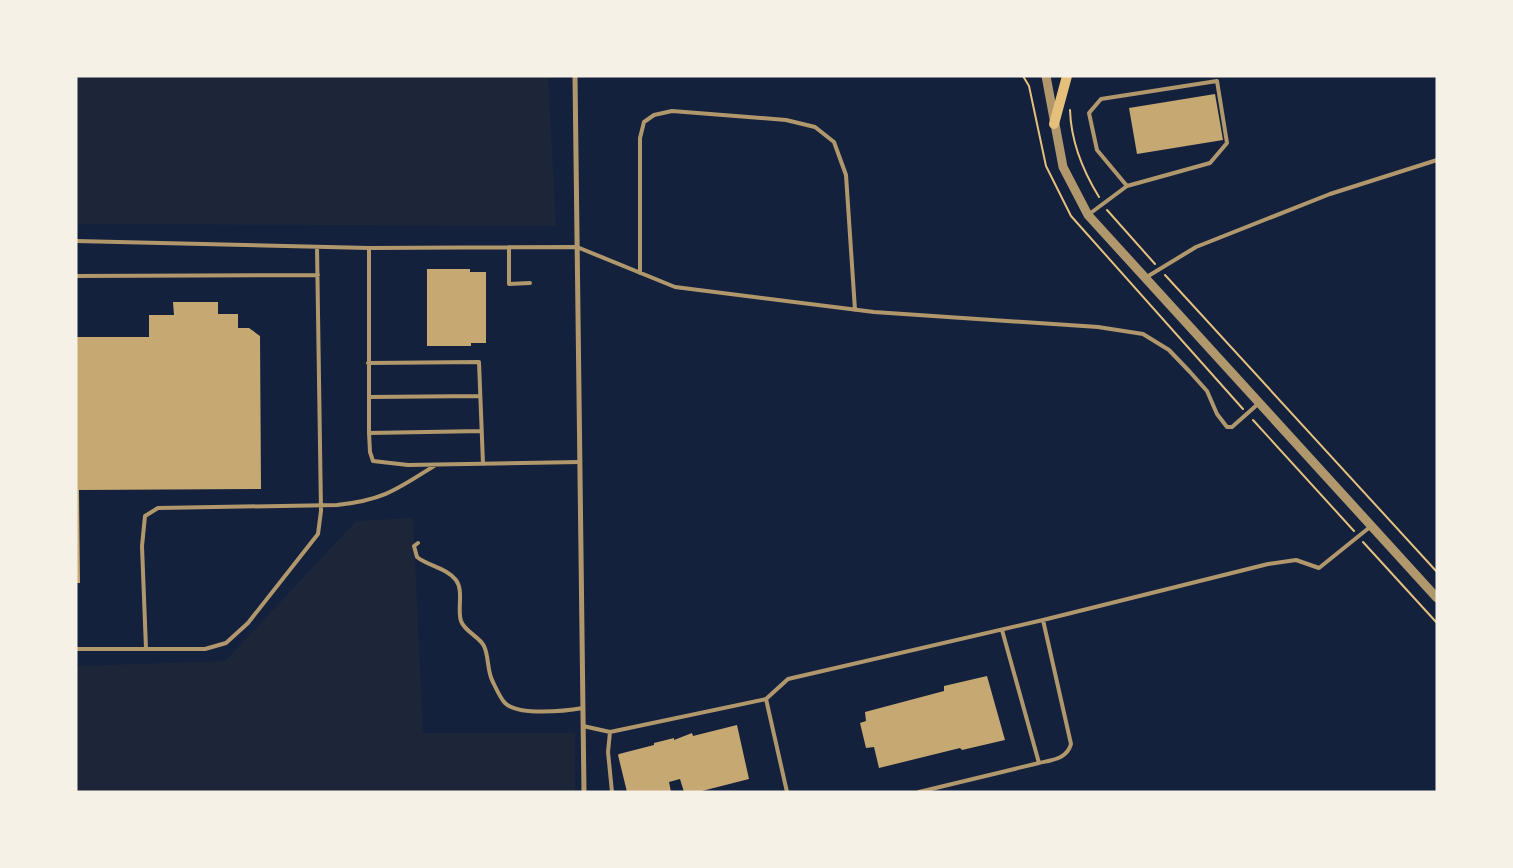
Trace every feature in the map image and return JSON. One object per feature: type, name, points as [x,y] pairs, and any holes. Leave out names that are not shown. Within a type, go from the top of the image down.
[{"type":"main road","points":[[1054,124],[1067,76]]},
{"type":"street","points":[[575,76],[584,792]]},
{"type":"street","points":[[1046,76],[1063,167],[1088,215],[1144,279],[1437,598]]},
{"type":"lane","points":[[1088,215],[1127,186],[1210,163],[1227,143],[1217,81],[1101,99],[1089,113],[1096,150],[1127,186]]},
{"type":"lane","points":[[640,272],[640,138],[644,122],[654,115],[672,111],[786,120],[815,127],[834,142],[846,174],[855,310]]},
{"type":"lane","points":[[1144,279],[1196,247],[1247,226],[1383,176],[1437,160]]},
{"type":"lane","points":[[76,241],[368,248],[577,247],[675,287],[855,310],[1098,327],[1143,334],[1169,350],[1190,372],[1207,391],[1217,414],[1228,427],[1232,427],[1258,404]]},
{"type":"lane","points":[[76,649],[205,649],[226,643],[248,624],[318,534],[320,505],[317,247]]},
{"type":"lane","points":[[509,247],[509,284],[530,283]]},
{"type":"lane","points":[[368,248],[368,397],[370,452],[373,461],[408,466],[580,462]]},
{"type":"lane","points":[[76,276],[318,275]]},
{"type":"lane","points":[[368,363],[479,362],[483,464]]},
{"type":"lane","points":[[368,397],[480,396]]},
{"type":"lane","points":[[369,433],[482,431]]},
{"type":"lane","points":[[146,649],[142,546],[145,516],[158,508],[320,505],[364,502],[392,493],[436,465]]},
{"type":"lane","points":[[584,726],[610,732],[766,699],[788,679],[1002,630],[1268,564],[1296,560],[1319,568],[1370,527]]},
{"type":"lane","points":[[418,542],[414,546],[416,557],[442,570],[456,580],[460,620],[466,629],[481,642],[491,678],[504,703],[515,709],[527,711],[583,708]]},
{"type":"lane","points":[[919,792],[1039,763],[1064,756],[1069,751],[1070,744],[1043,620]]},
{"type":"lane","points":[[1002,630],[1039,763]]},
{"type":"lane","points":[[766,699],[788,792]]},
{"type":"lane","points":[[610,732],[608,752],[612,792]]},
{"type":"path","points":[[1070,105],[1072,127],[1079,157],[1086,176],[1103,204],[1437,572]]},
{"type":"shaded area","points":[[76,76],[548,76],[556,226],[76,224]]},
{"type":"shaded area","points":[[413,518],[423,733],[575,733],[575,792],[76,792],[76,666],[225,661],[356,521]]},
{"type":"building","points":[[1215,94],[1223,140],[1137,154],[1129,108]]},
{"type":"building","points":[[427,269],[470,269],[470,272],[486,272],[486,343],[471,343],[471,346],[427,346]]},
{"type":"building","points":[[173,302],[218,302],[218,314],[238,314],[238,328],[249,328],[260,336],[261,489],[79,490],[80,583],[76,583],[76,337],[149,337],[149,315],[174,315]]},
{"type":"building","points":[[987,676],[1005,740],[962,750],[960,748],[879,768],[874,747],[866,748],[860,723],[866,721],[865,712],[944,691],[944,686]]},
{"type":"building","points":[[737,725],[749,779],[698,792],[684,792],[680,779],[669,782],[671,792],[627,792],[619,754],[654,745],[654,743],[674,738],[674,740],[692,733],[693,736]]}]
